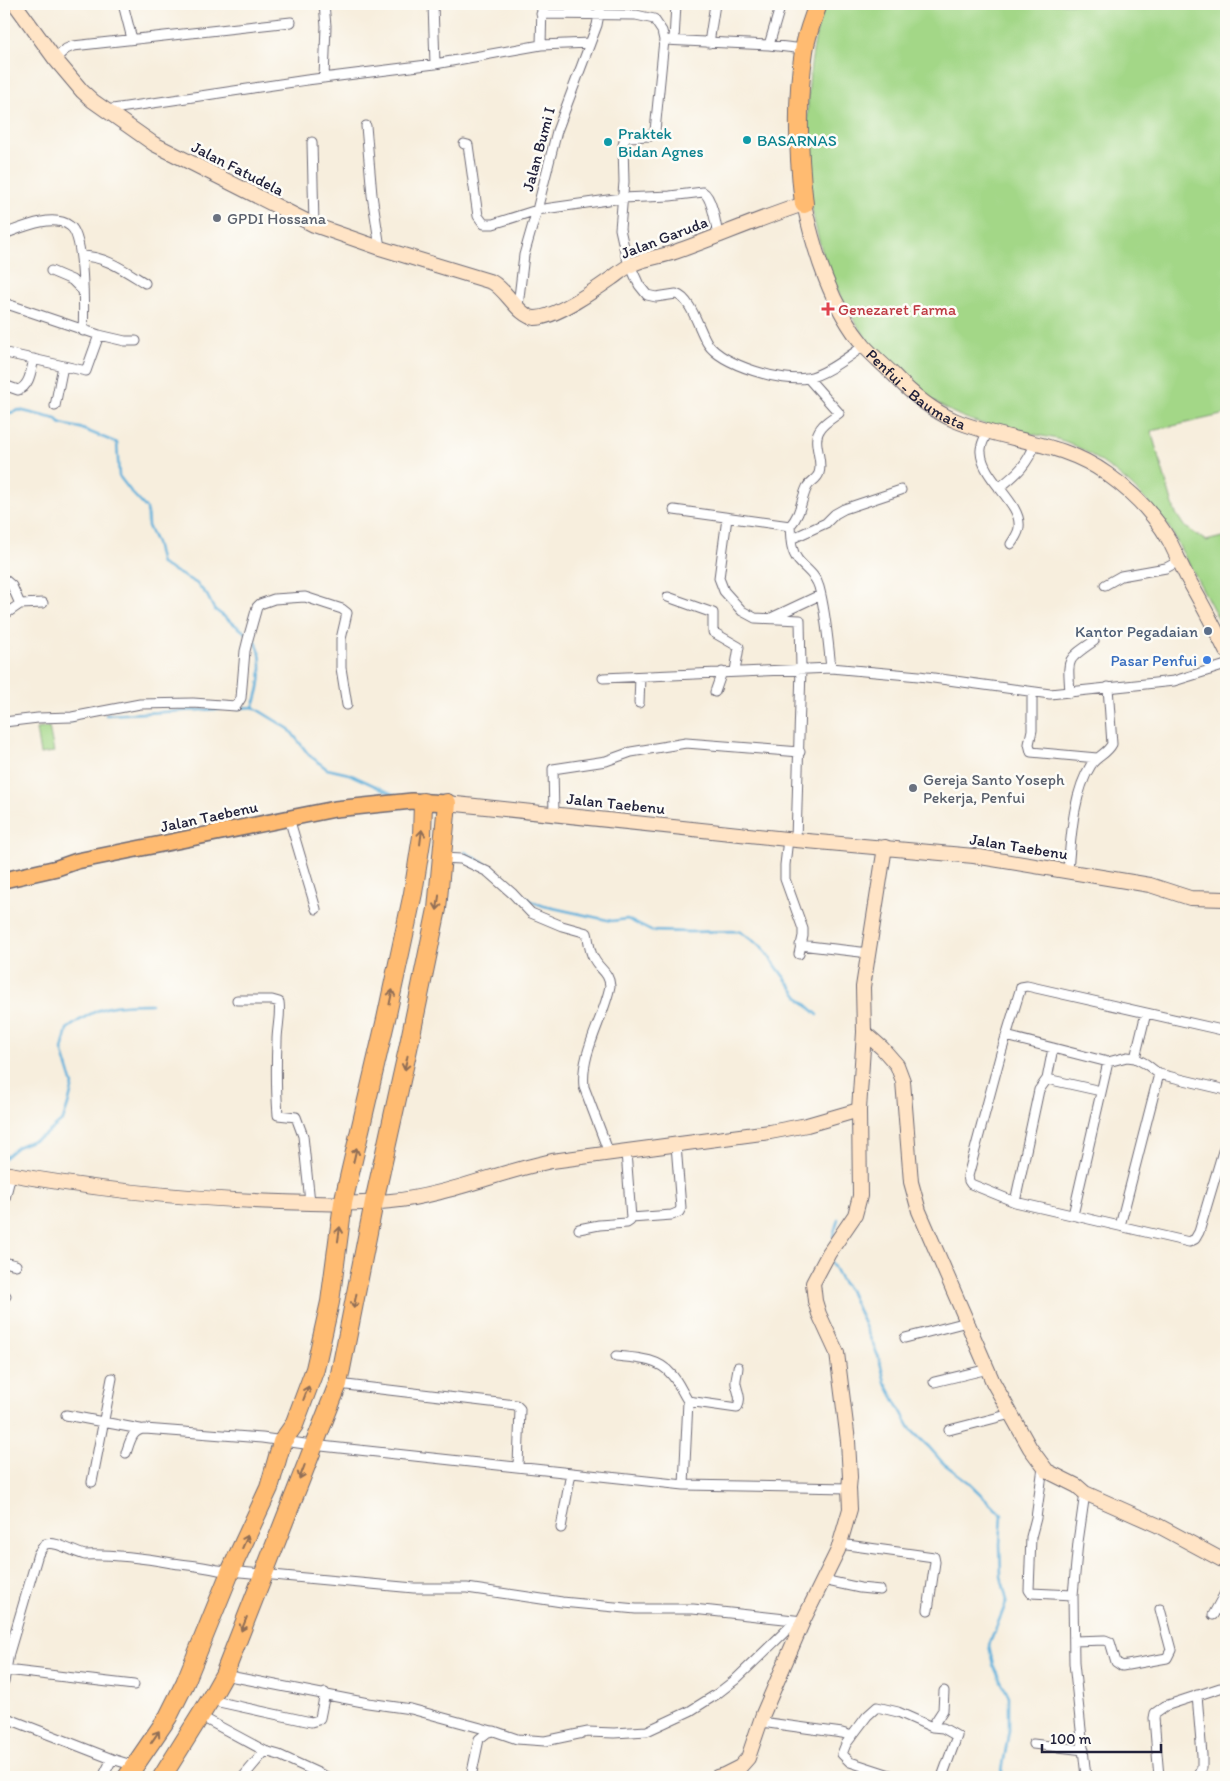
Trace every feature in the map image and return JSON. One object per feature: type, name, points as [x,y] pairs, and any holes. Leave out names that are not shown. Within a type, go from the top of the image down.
[{"type":"highway","name":"Penfui - Baumata","points":[[804,204],[799,164],[801,80],[804,50],[818,4]]},
{"type":"highway","points":[[131,1771],[168,1717],[185,1683],[230,1570],[269,1488],[282,1442],[294,1425],[315,1369],[330,1302],[344,1203],[413,893],[422,836],[418,802]]},
{"type":"highway","points":[[165,1776],[224,1674],[312,1446],[338,1384],[374,1202],[437,910],[447,802]]},
{"type":"main road","name":"Jalan Taebenu","points":[[4,880],[57,868],[77,861],[335,809],[418,802],[447,802]]},
{"type":"street","name":"Jalan Fatudela","points":[[15,4],[82,91],[154,144],[314,225],[380,248],[492,282],[518,306]]},
{"type":"street","points":[[123,4],[132,39]]},
{"type":"street","points":[[324,4],[326,26],[324,78]]},
{"type":"street","points":[[433,4],[435,64]]},
{"type":"street","points":[[541,45],[542,4]]},
{"type":"street","name":"Jalan Bumi I","points":[[518,306],[524,255],[556,131],[600,16],[601,4]]},
{"type":"street","points":[[674,40],[676,4]]},
{"type":"street","points":[[709,43],[715,4]]},
{"type":"street","points":[[769,45],[780,4]]},
{"type":"street","points":[[542,14],[636,15],[654,19],[662,31],[664,40],[655,130],[650,136],[630,137],[624,141],[620,228],[623,246],[639,285],[647,295],[656,297],[676,294],[682,297],[692,312],[708,345],[721,356],[765,374],[799,379],[808,378],[821,373],[864,346]]},
{"type":"street","points":[[55,58],[73,46],[291,22]]},
{"type":"street","points":[[664,40],[769,45],[804,50]]},
{"type":"street","points":[[106,110],[324,78],[435,64],[541,45],[590,43]]},
{"type":"street","points":[[366,126],[372,195],[380,248]]},
{"type":"street","points":[[312,142],[314,225]]},
{"type":"street","points":[[464,144],[468,145],[478,216],[484,224],[493,224],[537,210],[622,198],[670,196],[704,192],[709,199],[718,236]]},
{"type":"street","name":"Jalan Garuda","points":[[518,306],[524,315],[535,318],[546,316],[565,307],[631,265],[673,253],[759,219],[804,204]]},
{"type":"street","name":"Penfui - Baumata","points":[[804,204],[811,236],[826,281],[836,302],[864,346],[912,394],[932,408],[954,420],[1070,453],[1106,473],[1130,492],[1152,516],[1168,539],[1226,651]]},
{"type":"street","points":[[4,234],[40,222],[68,224],[75,230],[81,256],[84,331]]},
{"type":"street","points":[[81,256],[94,256],[110,262],[144,283]]},
{"type":"street","points":[[51,271],[72,280],[82,290]]},
{"type":"street","points":[[4,303],[99,336],[136,341]]},
{"type":"street","points":[[6,353],[86,372],[99,336]]},
{"type":"street","points":[[4,385],[18,390],[24,387],[28,381],[34,359]]},
{"type":"street","points":[[55,406],[63,366]]},
{"type":"street","points":[[808,378],[839,413],[821,427],[817,433],[816,440],[820,472],[816,479],[808,486],[798,516],[790,526],[794,553],[816,579],[826,629],[831,668]]},
{"type":"street","points":[[988,430],[980,451],[989,475],[1018,517],[1019,527],[1011,544]]},
{"type":"street","points":[[999,488],[1019,472],[1030,456],[1036,442]]},
{"type":"street","points":[[791,538],[826,523],[835,514],[844,509],[901,490]]},
{"type":"street","points":[[674,510],[790,526]]},
{"type":"street","points":[[727,518],[719,578],[724,591],[732,602],[748,615],[755,618],[800,620],[802,668],[800,752],[792,840],[785,865],[785,879],[801,922],[803,936],[800,950],[869,953]]},
{"type":"street","points":[[1105,585],[1121,576],[1166,568],[1179,561]]},
{"type":"street","points":[[4,579],[12,586],[20,604]]},
{"type":"street","points":[[768,619],[820,595]]},
{"type":"street","points":[[4,722],[38,718],[61,719],[160,702],[237,705],[241,698],[245,651],[257,607],[265,601],[274,599],[305,597],[347,613],[341,639],[341,668],[347,705]]},
{"type":"street","points":[[668,597],[713,613],[713,632],[739,647],[735,671]]},
{"type":"street","points":[[4,615],[20,604],[43,602]]},
{"type":"street","points":[[1070,693],[1068,665],[1070,660],[1072,656],[1094,641]]},
{"type":"street","points":[[603,678],[831,668],[928,678],[1032,692],[1070,693],[1108,686],[1174,681],[1226,665]]},
{"type":"street","points":[[715,692],[722,672]]},
{"type":"street","points":[[639,703],[640,677]]},
{"type":"street","points":[[1068,870],[1077,802],[1085,777],[1096,758],[1109,749],[1112,744],[1108,686]]},
{"type":"street","points":[[1032,692],[1032,720],[1029,744],[1031,752],[1096,758]]},
{"type":"street","points":[[554,814],[553,769],[606,760],[632,752],[686,744],[800,752]]},
{"type":"street","name":"Jalan Taebenu","points":[[447,802],[792,840],[974,856],[1150,885],[1190,898],[1226,899]]},
{"type":"street","points":[[289,818],[316,909]]},
{"type":"street","points":[[717,1777],[724,1776],[740,1767],[748,1758],[800,1621],[823,1580],[840,1544],[850,1510],[848,1441],[837,1353],[829,1339],[815,1301],[813,1283],[858,1206],[861,1173],[859,1110],[864,1032],[863,987],[885,847]]},
{"type":"street","points":[[443,858],[461,859],[488,872],[514,894],[531,913],[562,926],[587,933],[592,956],[598,966],[607,974],[610,986],[582,1076],[584,1087],[609,1153]]},
{"type":"street","points":[[1225,1147],[1199,1232],[1195,1240],[1189,1242],[1015,1202],[971,1184],[968,1176],[1021,987],[1027,986],[1226,1031]]},
{"type":"street","points":[[237,1000],[272,1000],[279,1002],[276,1085],[278,1115],[296,1117],[301,1129],[310,1202]]},
{"type":"street","points":[[1135,1058],[1146,1013]]},
{"type":"street","points":[[864,1032],[898,1066],[903,1081],[911,1182],[914,1196],[932,1244],[988,1368],[1030,1448],[1043,1467],[1086,1493],[1157,1525],[1226,1562]]},
{"type":"street","points":[[1006,1036],[1108,1062],[1127,1057],[1135,1058],[1159,1074],[1226,1090]]},
{"type":"street","points":[[1015,1202],[1039,1090],[1047,1079],[1053,1048]]},
{"type":"street","points":[[1073,1215],[1108,1062]]},
{"type":"street","points":[[1120,1226],[1159,1074]]},
{"type":"street","points":[[1047,1079],[1101,1091]]},
{"type":"street","points":[[4,1202],[8,1174],[132,1193],[225,1200],[344,1203],[391,1201],[453,1189],[522,1167],[552,1161],[788,1128],[859,1110]]},
{"type":"street","points":[[631,1218],[672,1215],[679,1212],[681,1208],[676,1145]]},
{"type":"street","points":[[579,1229],[630,1221],[626,1152]]},
{"type":"street","points":[[4,1262],[16,1265]]},
{"type":"street","points":[[905,1338],[967,1322]]},
{"type":"street","points":[[616,1356],[656,1362],[665,1367],[672,1374],[688,1401],[684,1485]]},
{"type":"street","points":[[688,1401],[737,1408],[740,1398],[736,1383],[738,1367]]},
{"type":"street","points":[[934,1382],[988,1368]]},
{"type":"street","points":[[92,1482],[112,1378]]},
{"type":"street","points":[[338,1384],[516,1405],[520,1409],[518,1466]]},
{"type":"street","points":[[948,1430],[1011,1414]]},
{"type":"street","points":[[66,1415],[140,1429],[262,1438],[312,1446],[518,1466],[684,1485],[848,1488]]},
{"type":"street","points":[[126,1453],[131,1438],[140,1429]]},
{"type":"street","points":[[1043,1467],[1036,1518],[1031,1537],[1029,1590],[1031,1593],[1072,1595]]},
{"type":"street","points":[[561,1528],[571,1473]]},
{"type":"street","points":[[1086,1493],[1072,1595],[1074,1663],[1086,1777]]},
{"type":"street","points":[[4,1682],[9,1653],[36,1560],[45,1544],[52,1542],[85,1555],[142,1558],[264,1574],[414,1588],[466,1588],[562,1602],[636,1609],[693,1609],[800,1621]]},
{"type":"street","points":[[840,1544],[934,1557],[936,1562],[928,1610]]},
{"type":"street","points":[[823,1580],[880,1590]]},
{"type":"street","points":[[1213,1615],[1226,1592]]},
{"type":"street","points":[[1074,1641],[1105,1640],[1110,1642],[1116,1662],[1122,1666],[1167,1658],[1171,1650],[1160,1609]]},
{"type":"street","points":[[224,1674],[368,1703],[411,1709],[518,1739],[545,1741],[588,1732],[647,1731],[690,1711],[723,1690],[800,1621]]},
{"type":"street","points":[[6,1670],[134,1685]]},
{"type":"street","points":[[1159,1777],[1155,1713],[1165,1706],[1220,1688]]},
{"type":"street","points":[[932,1727],[944,1710],[944,1691]]},
{"type":"street","points":[[210,1700],[311,1722],[320,1718],[324,1693]]},
{"type":"street","points":[[1197,1695],[1202,1755],[1202,1768],[1197,1777]]},
{"type":"street","points":[[896,1777],[850,1762],[842,1754],[852,1736],[867,1716],[877,1707],[898,1712],[932,1727],[943,1728],[957,1736],[942,1777]]},
{"type":"street","points":[[4,1716],[112,1759],[131,1771]]},
{"type":"street","points":[[200,1716],[265,1751],[279,1755],[320,1776]]},
{"type":"street","points":[[761,1722],[852,1736]]},
{"type":"street","points":[[471,1777],[479,1739],[488,1732],[494,1731]]},
{"type":"street","points":[[1033,1744],[1084,1750]]},
{"type":"street","points":[[243,1777],[265,1751]]},
{"type":"street","points":[[103,1777],[112,1759]]},
{"type":"green space","points":[[824,4],[1226,4],[1226,414],[1151,431],[1175,512],[1184,526],[1206,541],[1226,536],[1226,633],[1168,526],[1125,480],[1083,450],[1069,443],[971,420],[952,412],[927,397],[903,378],[883,358],[864,335],[848,311],[824,257],[816,229],[810,187],[808,92],[815,38]]},
{"type":"green space","points":[[49,727],[54,752],[40,754],[36,729]]},
{"type":"waterway","points":[[4,415],[19,410],[56,419],[61,424],[80,428],[117,443],[119,476],[147,509],[148,526],[156,543],[161,564],[196,583],[207,595],[214,609],[246,633]]},
{"type":"waterway","points":[[238,708],[253,707],[260,681],[261,660],[256,643],[251,636]]},
{"type":"waterway","points":[[253,707],[289,729],[309,755],[327,769],[349,774],[397,796]]},
{"type":"waterway","points":[[106,715],[220,709]]},
{"type":"waterway","points":[[4,727],[30,723],[73,721]]},
{"type":"waterway","points":[[465,852],[494,869],[516,891],[533,902],[544,906],[612,921],[627,919],[651,931],[739,931],[762,947],[801,1000],[818,1015]]},
{"type":"waterway","points":[[4,1158],[17,1147],[45,1135],[63,1120],[73,1085],[62,1050],[67,1029],[88,1015],[106,1008],[151,1004]]},
{"type":"waterway","points":[[833,1236],[838,1219]]},
{"type":"waterway","points":[[831,1262],[842,1282],[849,1290],[879,1358],[885,1382],[911,1430],[943,1463],[967,1481],[1002,1515],[1000,1544],[1001,1576],[1007,1601],[989,1645],[993,1665],[1009,1697],[1009,1730],[1001,1777]]},
{"type":"place","name":"BASARNAS","points":[[747,140]]},
{"type":"place","name":"Praktek Bidan Agnes","points":[[608,142]]},
{"type":"place","name":"GPDI Hossana","points":[[217,218]]},
{"type":"place","name":"Genezaret Farma","points":[[828,309]]},
{"type":"place","name":"Kantor Pegadaian","points":[[1208,631]]},
{"type":"place","name":"Pasar Penfui","points":[[1207,660]]},
{"type":"place","name":"Gereja Santo Yoseph Pekerja, Penfui","points":[[913,788]]}]
